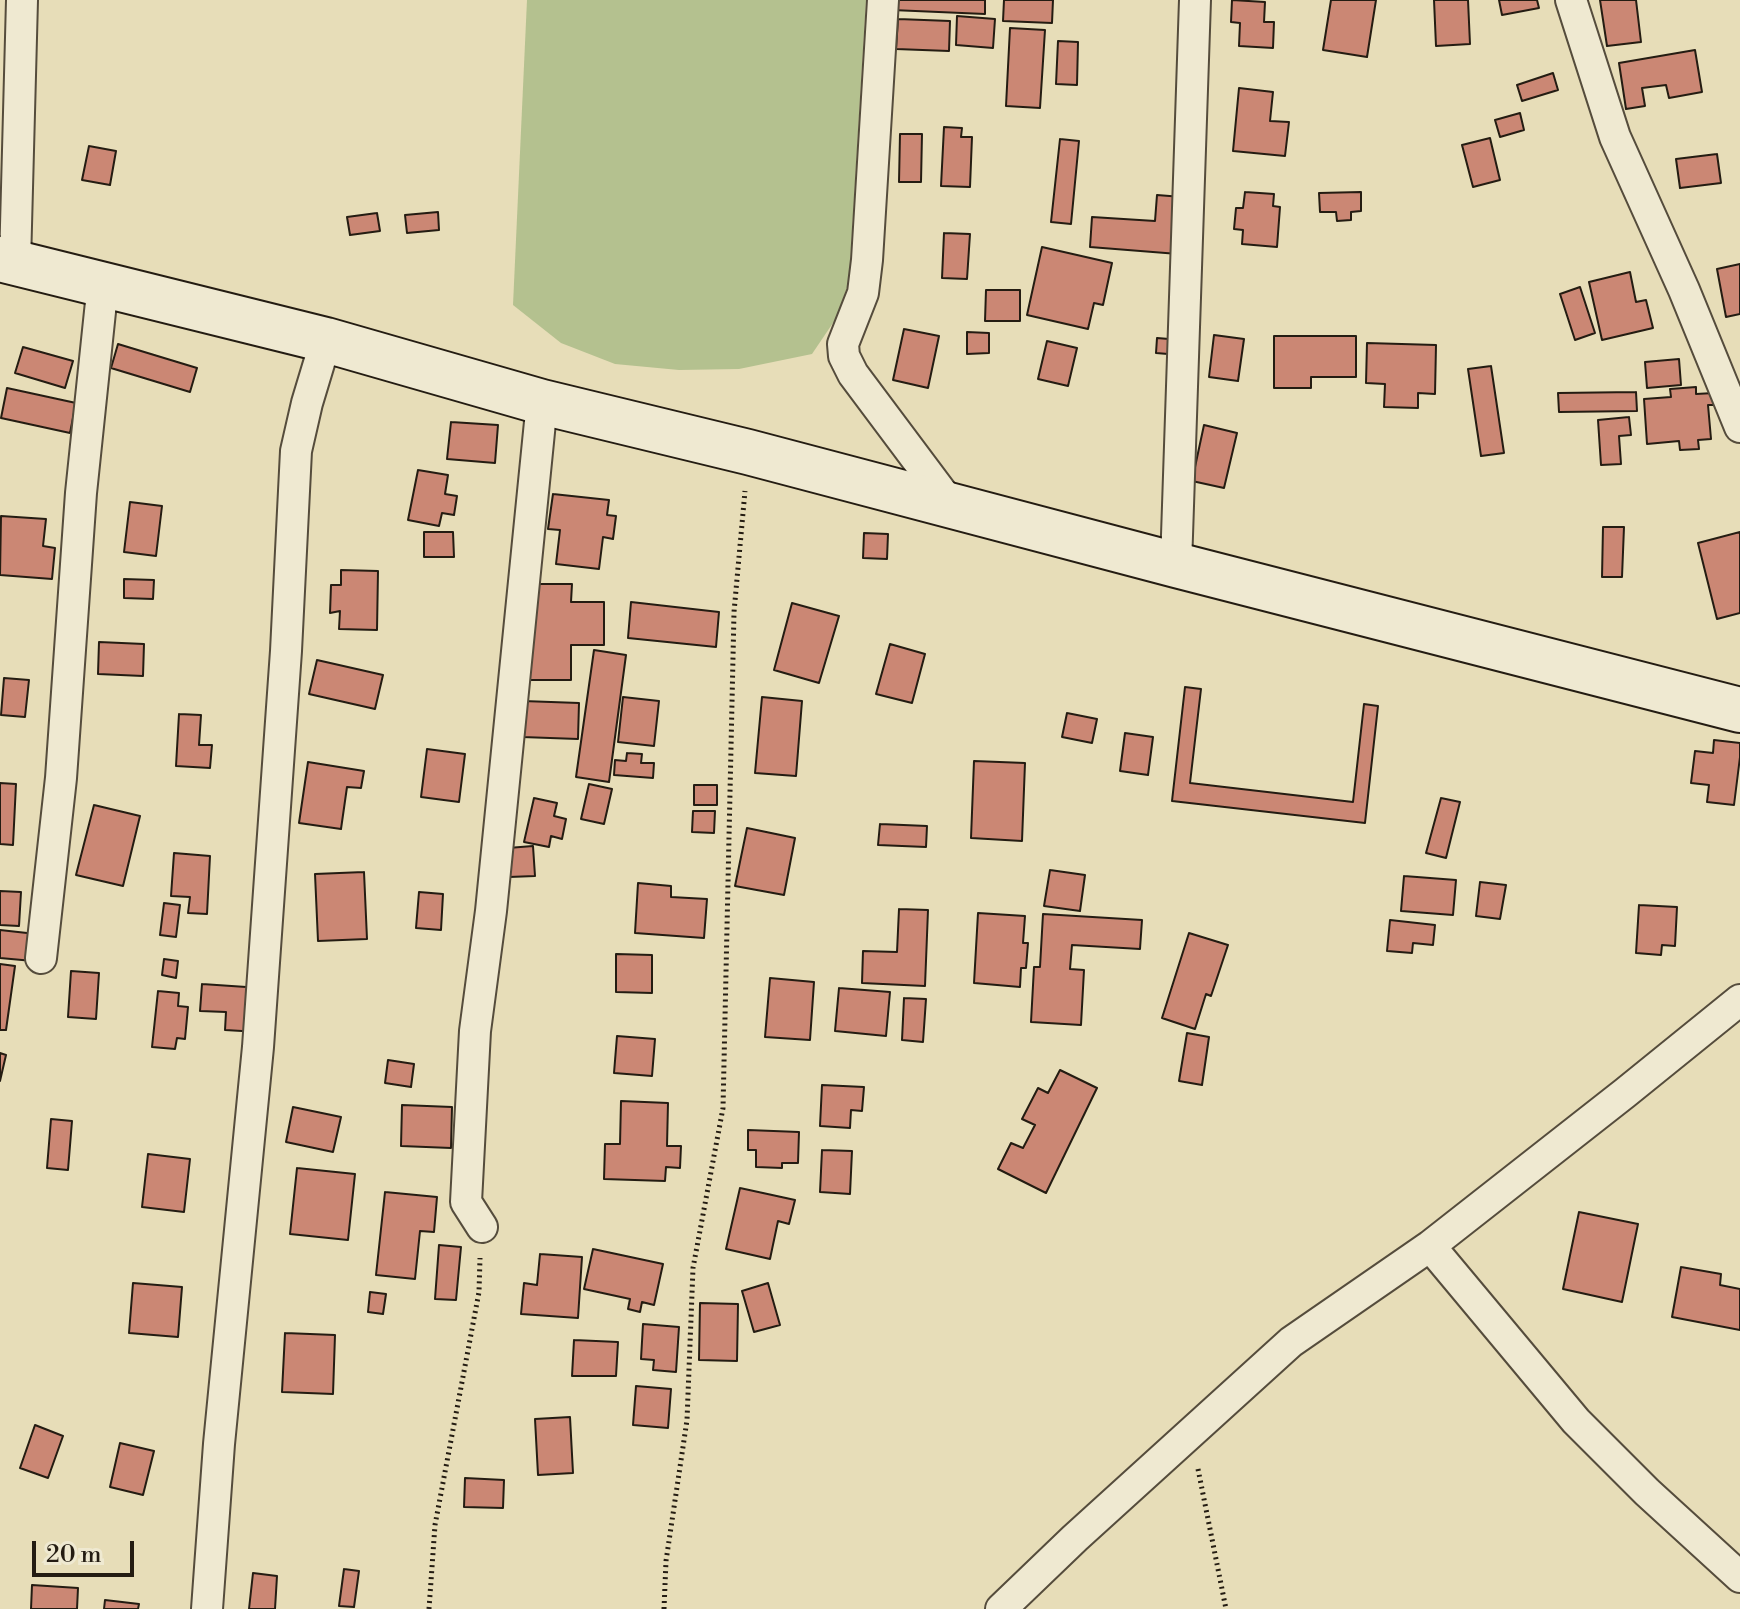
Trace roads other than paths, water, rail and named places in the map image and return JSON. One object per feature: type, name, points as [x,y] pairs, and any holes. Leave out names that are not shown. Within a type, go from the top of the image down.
[{"type":"street","points":[[22,0],[8,261],[326,340],[542,402],[748,452],[1740,710]]},
{"type":"street","points":[[883,0],[867,260],[863,293],[843,344],[844,356],[853,374],[951,505]]},
{"type":"street","points":[[1176,565],[1195,0]]},
{"type":"street","points":[[1571,0],[1615,137],[1684,290],[1740,427]]},
{"type":"street","points":[[41,958],[61,778],[81,493],[103,283]]},
{"type":"street","points":[[207,1609],[219,1444],[258,1047],[286,651],[296,451],[326,340]]},
{"type":"street","points":[[482,1227],[466,1202],[475,1031],[491,911],[542,402]]},
{"type":"street","points":[[1001,1609],[1291,1342],[1430,1246],[1740,1000]]},
{"type":"street","points":[[1430,1246],[1576,1421],[1647,1492],[1740,1577]]}]
